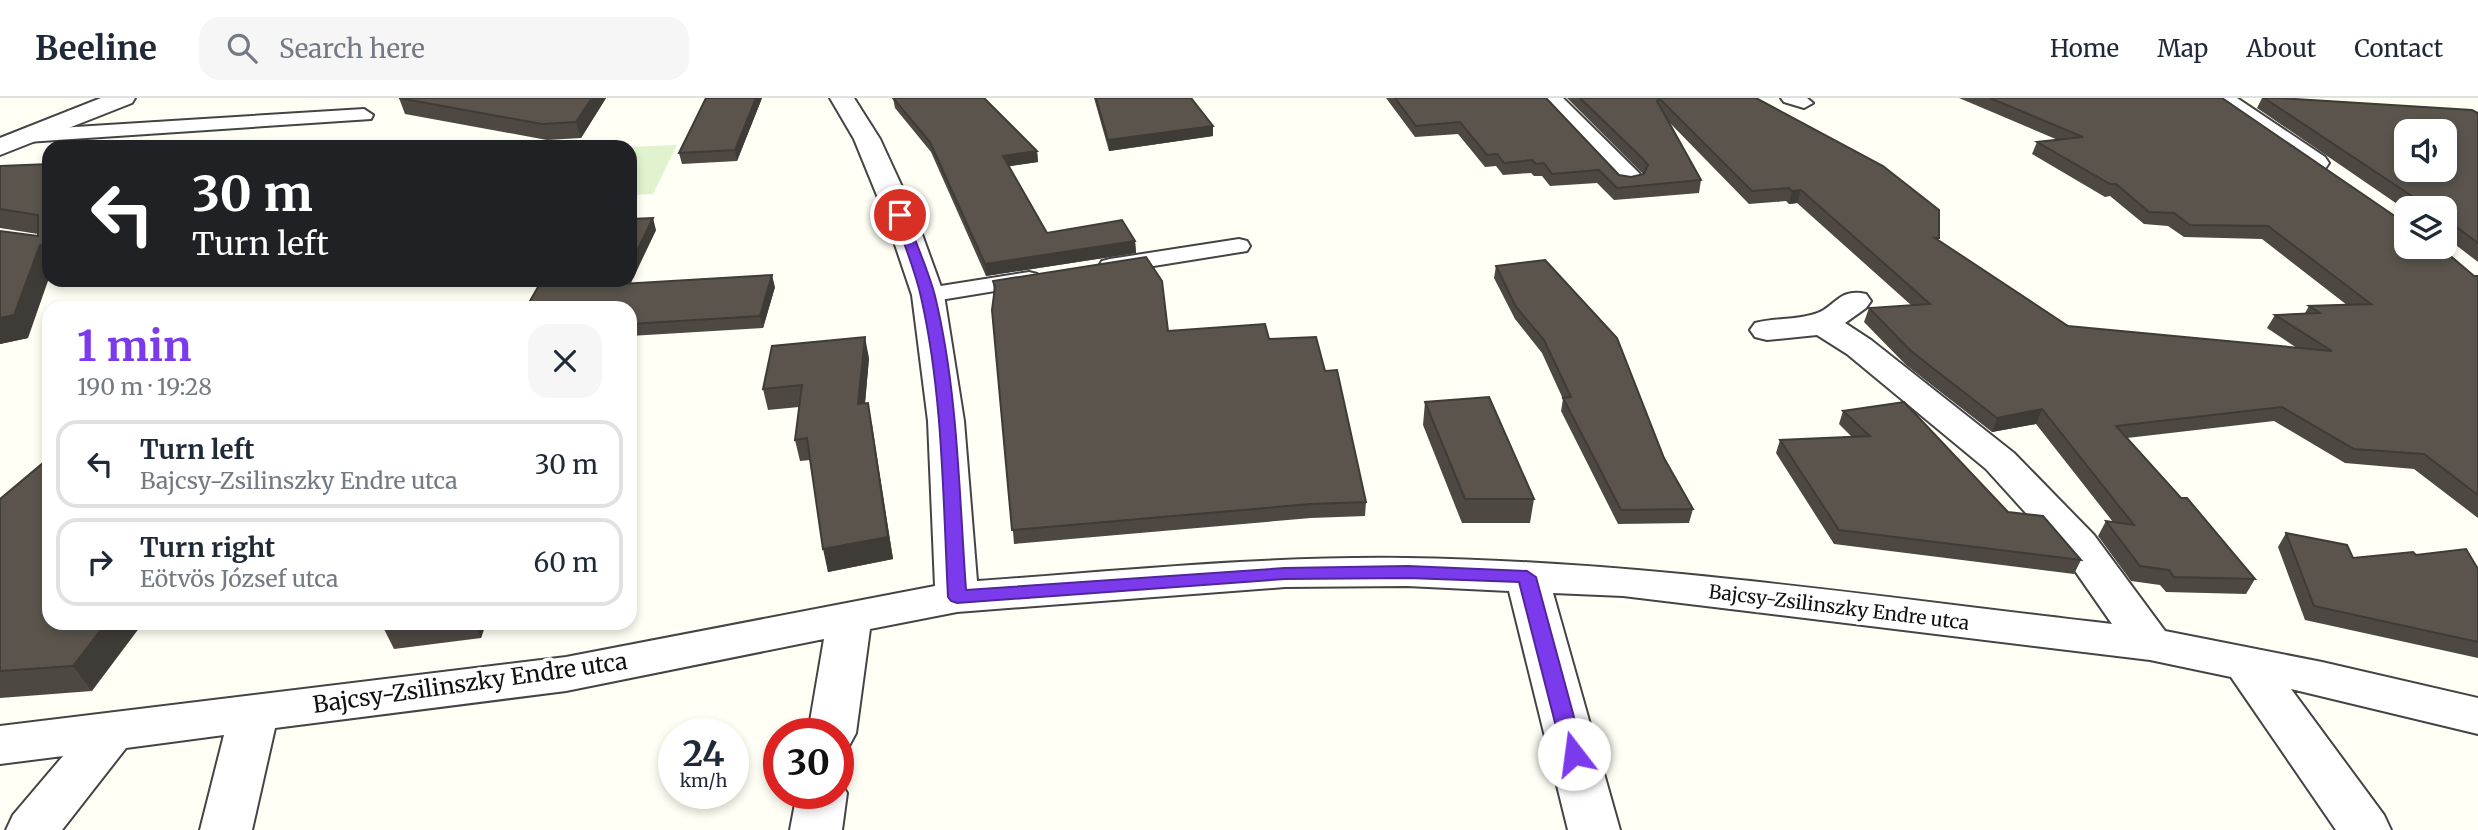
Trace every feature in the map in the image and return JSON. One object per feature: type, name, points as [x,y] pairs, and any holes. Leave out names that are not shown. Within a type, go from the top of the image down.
[{"type":"street","points":[[0,147],[123,98]]},
{"type":"street","points":[[842,98],[867,139],[900,215],[928,295],[946,421],[957,597]]},
{"type":"street","points":[[1549,98],[1629,179]]},
{"type":"street","points":[[2221,98],[2336,177]]},
{"type":"street","points":[[1767,330],[1824,324],[1855,301]]},
{"type":"street","points":[[1824,324],[1859,347],[2000,461],[2079,545],[2150,644]]},
{"type":"street","name":"Bajcsy-Zsilinszky Endre utca","points":[[0,745],[566,674],[957,597],[1285,573],[1408,572],[1623,582],[2150,644],[2478,716]]},
{"type":"street","points":[[1527,577],[1594,830]]},
{"type":"street","points":[[834,718],[850,617]]},
{"type":"street","points":[[2246,663],[2365,830]]},
{"type":"street","points":[[226,830],[254,713]]},
{"type":"street","points":[[32,830],[112,731]]},
{"type":"street","points":[[817,830],[820,809]]},
{"type":"lane","points":[[27,136],[364,115]]},
{"type":"lane","points":[[1086,270],[1239,246]]},
{"type":"lane","points":[[928,295],[1048,276]]},
{"type":"green space","points":[[677,145],[653,194],[637,195],[637,147]]},
{"type":"building","points":[[399,98],[592,98],[576,122],[542,124]]},
{"type":"building","points":[[706,98],[756,98],[735,150],[679,153]]},
{"type":"building","points":[[893,98],[984,98],[1037,151],[1003,156],[1047,233],[1122,220],[1135,241],[985,264],[930,142]]},
{"type":"building","points":[[1096,98],[1191,98],[1213,126],[1108,140]]},
{"type":"building","points":[[1395,98],[1546,98],[1619,175],[1631,177],[1644,174],[1648,165],[1580,98],[1756,98],[1883,166],[1939,210],[1939,238],[1935,238],[2068,326],[2332,351],[2275,315],[2320,313],[2309,306],[2371,304],[2268,226],[2190,225],[2174,213],[2149,212],[2116,184],[2110,184],[2037,142],[2083,137],[1990,98],[2222,98],[2394,216],[2394,259],[2454,259],[2474,276],[2478,276],[2478,495],[2424,454],[2354,449],[2282,407],[2116,426],[2181,498],[2187,498],[2255,579],[2174,577],[2169,570],[2140,566],[2106,521],[2134,525],[2042,409],[1997,418],[1911,351],[1869,308],[1930,304],[1801,190],[1792,191],[1789,188],[1752,191],[1660,99],[1657,101],[1701,180],[1617,188],[1599,170],[1552,174],[1544,163],[1536,164],[1532,160],[1504,163],[1497,154],[1487,155],[1460,122],[1416,126]]},
{"type":"building","points":[[2264,98],[2472,110],[2478,113],[2478,243],[2457,227],[2457,196],[2412,196]]},
{"type":"building","points":[[42,164],[42,245],[14,315],[0,318],[0,231],[38,236],[38,215],[0,209],[0,166]]},
{"type":"building","points":[[653,218],[637,251],[637,219]]},
{"type":"building","points":[[1146,257],[1162,281],[1168,331],[1265,324],[1269,339],[1316,337],[1325,371],[1337,370],[1366,502],[1311,504],[1012,530],[992,310],[995,287],[993,281]]},
{"type":"building","points":[[1545,260],[1617,338],[1664,458],[1693,509],[1621,510],[1563,398],[1571,397],[1544,340],[1516,307],[1496,266]]},
{"type":"building","points":[[772,275],[760,316],[637,324],[637,301],[530,301],[538,287],[637,287],[637,283]]},
{"type":"building","points":[[865,337],[858,404],[868,403],[888,537],[823,549],[807,438],[795,440],[802,385],[763,389],[772,346]]},
{"type":"building","points":[[1489,397],[1534,499],[1465,499],[1425,402]]},
{"type":"building","points":[[1904,402],[2008,512],[2043,516],[2081,560],[1839,530],[1780,440],[1870,436],[1843,411]]},
{"type":"building","points":[[42,464],[42,630],[101,630],[73,666],[0,671],[0,499]]},
{"type":"building","points":[[2286,533],[2347,545],[2353,558],[2466,549],[2478,569],[2478,642],[2314,606]]},
{"type":"route","points":[[900,215],[928,295],[938,358],[946,421],[957,597],[1285,573],[1408,572],[1527,577],[1574,754]]}]
